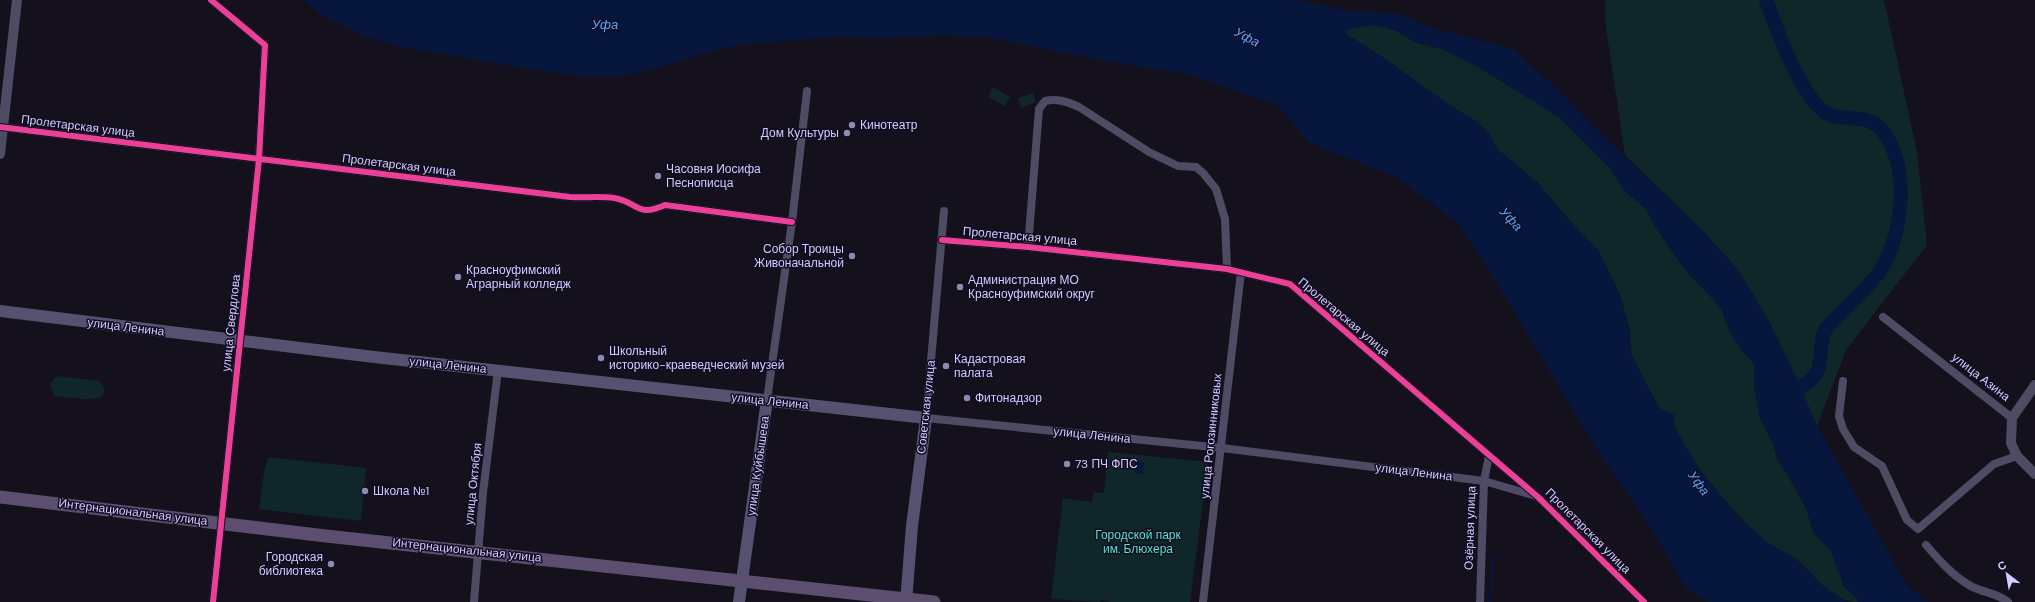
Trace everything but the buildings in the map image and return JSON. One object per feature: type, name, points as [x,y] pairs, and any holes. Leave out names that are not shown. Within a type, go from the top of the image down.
[{"type":"main road","name":"улица Ленина","points":[[0,312],[240,341],[926,418]]},
{"type":"main road","name":"улица Куйбышева","points":[[739,602],[766,400]]},
{"type":"main road","name":"Советская улица","points":[[906,600],[912,526],[926,418]]},
{"type":"main road","name":"Интернациональная улица","points":[[0,497],[934,602]]},
{"type":"street","points":[[0,154],[1,127],[17,0]]},
{"type":"street","name":"улица Свердлова","points":[[211,0],[265,45],[259,159],[213,602]]},
{"type":"street","name":"улица Куйбышева","points":[[766,400],[792,222],[807,91]]},
{"type":"street","points":[[1028,247],[1039,109],[1042,103],[1048,100],[1054,100],[1072,104],[1148,152],[1178,166],[1196,166],[1216,189],[1225,219],[1227,269]]},
{"type":"street","name":"Пролетарская улица","points":[[1,127],[570,197],[614,198],[630,202],[636,208],[645,211],[656,209],[665,205],[792,222]]},
{"type":"street","name":"Советская улица","points":[[926,418],[944,211]]},
{"type":"street","name":"Пролетарская улица","points":[[942,240],[1028,247],[1227,269],[1290,284],[1538,497],[1644,602]]},
{"type":"street","name":"улица Рогозинниковых","points":[[1203,602],[1222,448],[1241,272]]},
{"type":"street","name":"улица Азина","points":[[1883,317],[2012,418],[2011,443],[2017,456],[2035,474]]},
{"type":"street","name":"улица Октября","points":[[474,602],[483,494],[498,370]]},
{"type":"street","points":[[1843,381],[1839,416],[1843,429],[1854,447],[1882,466],[1907,520],[1918,529],[1994,464],[2017,456]]},
{"type":"street","points":[[2012,418],[2035,385]]},
{"type":"street","name":"улица Ленина","points":[[926,418],[1222,448],[1484,481],[1538,497]]},
{"type":"street","name":"Озёрная улица","points":[[1480,602],[1484,481],[1489,456]]},
{"type":"street","points":[[1926,545],[1943,564],[1970,586],[2000,595],[2008,602]]},
{"type":"green space","points":[[1605,0],[1884,0],[1917,152],[1927,245],[1846,350],[1817,426],[1795,375],[1767,318],[1739,271],[1702,230],[1625,155],[1606,28]]},
{"type":"green space","points":[[1375,25],[1397,31],[1414,42],[1442,49],[1477,66],[1559,117],[1611,169],[1623,189],[1647,210],[1654,225],[1669,246],[1722,309],[1726,323],[1742,351],[1754,363],[1754,387],[1760,418],[1773,443],[1777,459],[1806,508],[1814,534],[1831,551],[1842,580],[1842,585],[1856,597],[1858,602],[1848,601],[1832,593],[1797,560],[1775,548],[1758,535],[1730,507],[1689,455],[1675,426],[1674,415],[1659,408],[1631,354],[1630,331],[1620,295],[1598,250],[1568,219],[1537,182],[1497,149],[1490,135],[1477,122],[1448,104],[1378,54],[1347,36],[1346,29]]},
{"type":"green space","points":[[993,87],[1010,97],[1005,106],[988,97]]},
{"type":"green space","points":[[1033,93],[1036,102],[1021,108],[1018,98]]},
{"type":"green space","points":[[56,376],[100,381],[104,388],[103,394],[98,398],[93,399],[54,396],[50,384]]},
{"type":"green space","name":"Городской парк им. Блюхера","points":[[1108,452],[1208,462],[1190,602],[1112,602],[1101,600],[1100,602],[1051,599],[1063,498],[1092,502],[1094,492],[1104,493]]},
{"type":"green space","points":[[268,457],[366,468],[361,521],[259,509],[264,472]]},
{"type":"water","name":"Уфа","points":[[304,0],[1295,0],[1349,11],[1399,14],[1433,28],[1513,49],[1563,94],[1587,120],[1702,230],[1739,271],[1767,318],[1795,375],[1817,426],[1908,587],[1929,602],[1858,602],[1856,597],[1842,585],[1842,580],[1831,551],[1814,534],[1806,508],[1792,481],[1777,459],[1773,443],[1760,418],[1754,387],[1754,363],[1742,351],[1733,338],[1726,323],[1722,309],[1684,269],[1654,225],[1647,210],[1623,189],[1611,169],[1559,117],[1477,66],[1442,49],[1414,42],[1397,31],[1375,25],[1346,30],[1347,36],[1378,54],[1448,104],[1477,122],[1490,135],[1497,149],[1537,182],[1568,219],[1598,250],[1620,295],[1630,331],[1631,354],[1659,408],[1674,415],[1675,428],[1701,471],[1738,516],[1768,543],[1797,560],[1823,586],[1847,602],[1708,602],[1686,588],[1648,524],[1595,447],[1500,288],[1458,223],[1396,177],[1309,143],[1279,106],[1192,75],[1111,62],[986,37],[941,35],[884,38],[838,37],[746,44],[715,50],[651,70],[621,76],[588,77],[523,68],[397,46],[369,38],[319,13]]},
{"type":"water","points":[[1135,462],[1144,462],[1143,474],[1134,473]]},
{"type":"waterway","points":[[1766,0],[1789,58],[1813,100],[1822,110],[1829,114],[1843,118],[1866,120],[1879,127],[1889,141],[1896,159],[1900,179],[1898,221],[1893,242],[1886,260],[1871,282],[1825,330],[1822,339],[1819,368],[1816,375],[1801,387]]},
{"type":"waterway","points":[[1490,602],[1494,554]]},
{"type":"cycle path","points":[[211,0],[265,45],[259,159],[213,602]]},
{"type":"cycle path","points":[[0,127],[570,197],[614,198],[622,200],[643,210],[656,209],[665,205],[792,222]]},
{"type":"cycle path","points":[[942,240],[1028,247],[1227,269],[1290,284],[1538,497],[1644,602]]},
{"type":"place","name":"Кинотеатр","points":[[852,125]]},
{"type":"place","name":"Дом Культуры","points":[[847,133]]},
{"type":"place","name":"Часовня Иосифа Песнописца","points":[[658,176]]},
{"type":"place","name":"Собор Троицы Живоначальной","points":[[852,256]]},
{"type":"place","name":"Красноуфимский Аграрный колледж","points":[[458,277]]},
{"type":"place","name":"Администрация МО Красноуфимский округ","points":[[960,287]]},
{"type":"place","name":"Школьный историко-краеведческий музей","points":[[601,358]]},
{"type":"place","name":"Кадастровая палата","points":[[946,366]]},
{"type":"place","name":"Фитонадзор","points":[[967,398]]},
{"type":"place","name":"73 ПЧ ФПС","points":[[1067,464]]},
{"type":"place","name":"Школа №1","points":[[365,491]]},
{"type":"place","name":"Городская библиотека","points":[[331,564]]}]
